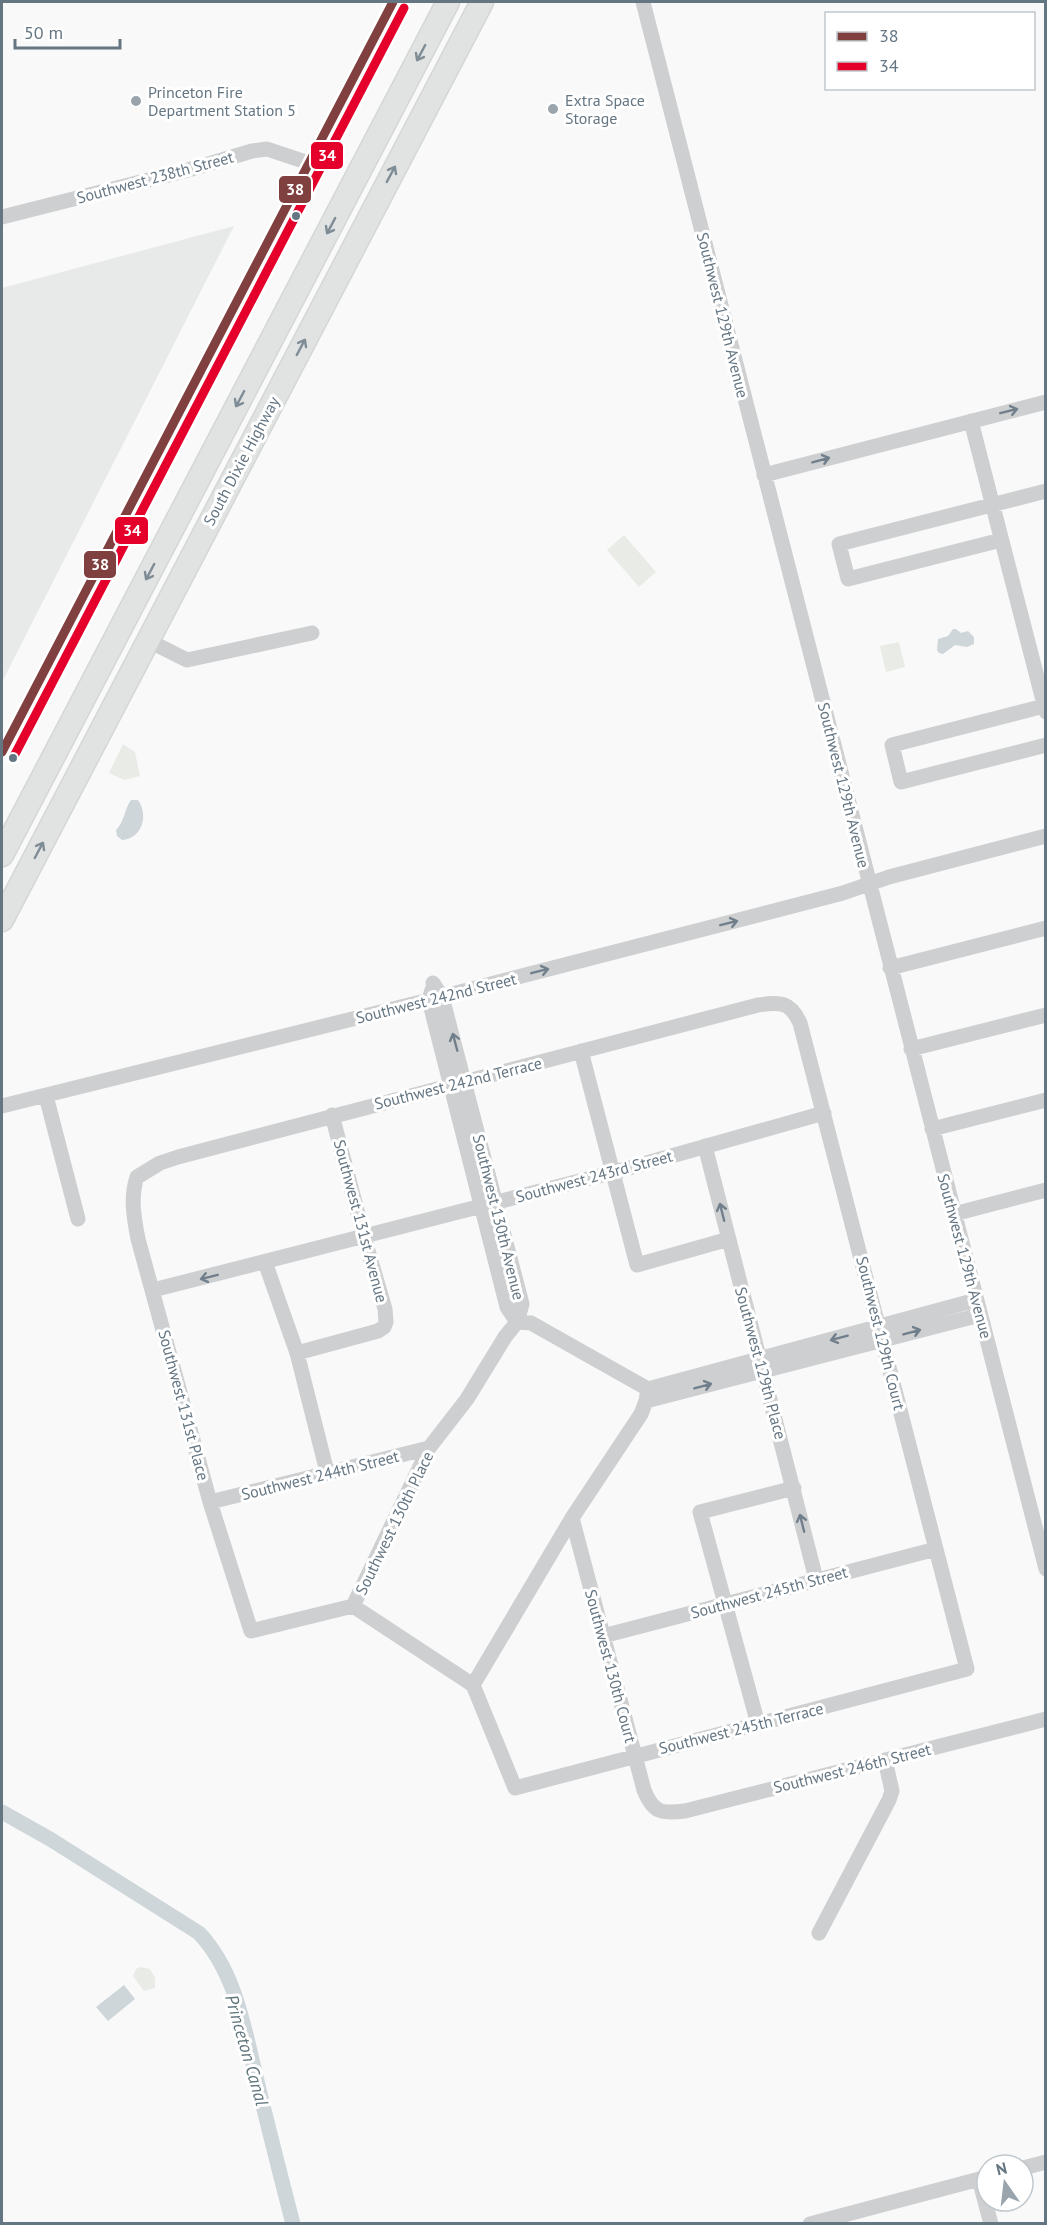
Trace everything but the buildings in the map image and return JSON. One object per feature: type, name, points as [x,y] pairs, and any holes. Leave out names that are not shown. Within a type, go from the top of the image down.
[{"type":"highway","name":"South Dixie Highway","points":[[2,855],[7,828],[448,2]]},
{"type":"highway","name":"South Dixie Highway","points":[[2,920],[482,2]]},
{"type":"highway","points":[[2,891],[14,863],[16,850],[7,828],[25,827],[44,809],[92,716],[114,681],[147,640]]},
{"type":"street","name":"Southwest 129th Avenue","points":[[643,2],[1046,1569]]},
{"type":"street","name":"Southwest 238th Street","points":[[2,217],[188,170],[252,151],[267,149],[309,163]]},
{"type":"street","points":[[764,475],[1046,402]]},
{"type":"street","points":[[971,421],[1045,709],[892,745],[901,782],[1046,745]]},
{"type":"street","points":[[1001,540],[848,579],[839,544],[1046,491]]},
{"type":"street","points":[[147,640],[187,660],[312,633]]},
{"type":"street","name":"Southwest 242nd Street","points":[[2,1106],[436,998],[831,896],[889,877],[1046,836]]},
{"type":"street","points":[[890,968],[1046,928]]},
{"type":"street","name":"Southwest 130th Avenue","points":[[436,998],[488,1204],[507,1307],[517,1322]]},
{"type":"street","name":"Southwest 242nd Terrace","points":[[137,1177],[159,1163],[332,1115],[758,1005],[784,1004]]},
{"type":"street","name":"Southwest 129th Court","points":[[784,1004],[791,1008],[800,1023],[967,1669]]},
{"type":"street","points":[[911,1049],[1046,1015]]},
{"type":"street","points":[[581,1051],[637,1265],[729,1239]]},
{"type":"street","points":[[46,1096],[78,1219]]},
{"type":"street","points":[[932,1129],[1046,1100]]},
{"type":"street","name":"Southwest 243rd Street","points":[[153,1290],[612,1173],[824,1113]]},
{"type":"street","name":"Southwest 131st Avenue","points":[[297,1353],[370,1333],[384,1327],[386,1322],[385,1309],[332,1115]]},
{"type":"street","name":"Southwest 129th Place","points":[[705,1146],[816,1579]]},
{"type":"street","name":"Southwest 131st Place","points":[[137,1177],[133,1196],[135,1224],[210,1502],[251,1631],[353,1606]]},
{"type":"street","points":[[954,1214],[1046,1190]]},
{"type":"street","points":[[265,1263],[297,1353],[327,1472]]},
{"type":"street","points":[[517,1322],[531,1323],[647,1395],[978,1308]]},
{"type":"street","name":"Southwest 130th Place","points":[[353,1606],[429,1448],[467,1399],[505,1337],[517,1322]]},
{"type":"street","points":[[353,1606],[473,1685],[572,1518],[640,1414],[647,1395]]},
{"type":"street","name":"Southwest 244th Street","points":[[210,1502],[429,1448]]},
{"type":"street","points":[[758,1724],[700,1512],[794,1488]]},
{"type":"street","name":"Southwest 130th Court","points":[[572,1518],[635,1755],[648,1799],[657,1810]]},
{"type":"street","name":"Southwest 245th Street","points":[[603,1636],[936,1549]]},
{"type":"street","name":"Southwest 245th Terrace","points":[[473,1685],[515,1788],[967,1669]]},
{"type":"street","name":"Southwest 246th Street","points":[[657,1810],[672,1813],[685,1811],[1046,1719]]},
{"type":"street","points":[[819,1933],[889,1800],[892,1791],[885,1760]]},
{"type":"street","points":[[810,2223],[975,2180]]},
{"type":"shaded area","points":[[234,226],[2,682],[2,288]]},
{"type":"shaded area","points":[[624,535],[656,572],[639,587],[607,550]]},
{"type":"shaded area","points":[[953,629],[961,633],[968,631],[974,637],[974,644],[967,647],[955,645],[943,654],[939,653],[938,639],[948,636]]},
{"type":"shaded area","points":[[899,642],[905,667],[886,672],[880,646]]},
{"type":"shaded area","points":[[123,744],[135,752],[140,776],[124,780],[109,773]]},
{"type":"shaded area","points":[[131,800],[138,800],[141,806],[142,825],[139,831],[129,839],[122,840],[117,836],[116,830]]},
{"type":"shaded area","points":[[140,1967],[150,1969],[155,1978],[155,1988],[144,1991],[133,1976],[136,1969]]},
{"type":"shaded area","points":[[124,1985],[135,1999],[108,2021],[96,2007]]},
{"type":"waterway","name":"Princeton Canal","points":[[2,1812],[50,1839],[199,1933],[212,1949],[231,1985],[244,2025],[293,2224]]},
{"type":"transit line","name":"38","points":[[2,752],[393,2]]},
{"type":"transit line","name":"34","points":[[13,758],[404,8]]},
{"type":"place","name":"Princeton Fire Department Station 5","points":[[136,101]]},
{"type":"place","name":"Extra Space Storage","points":[[553,109]]}]
